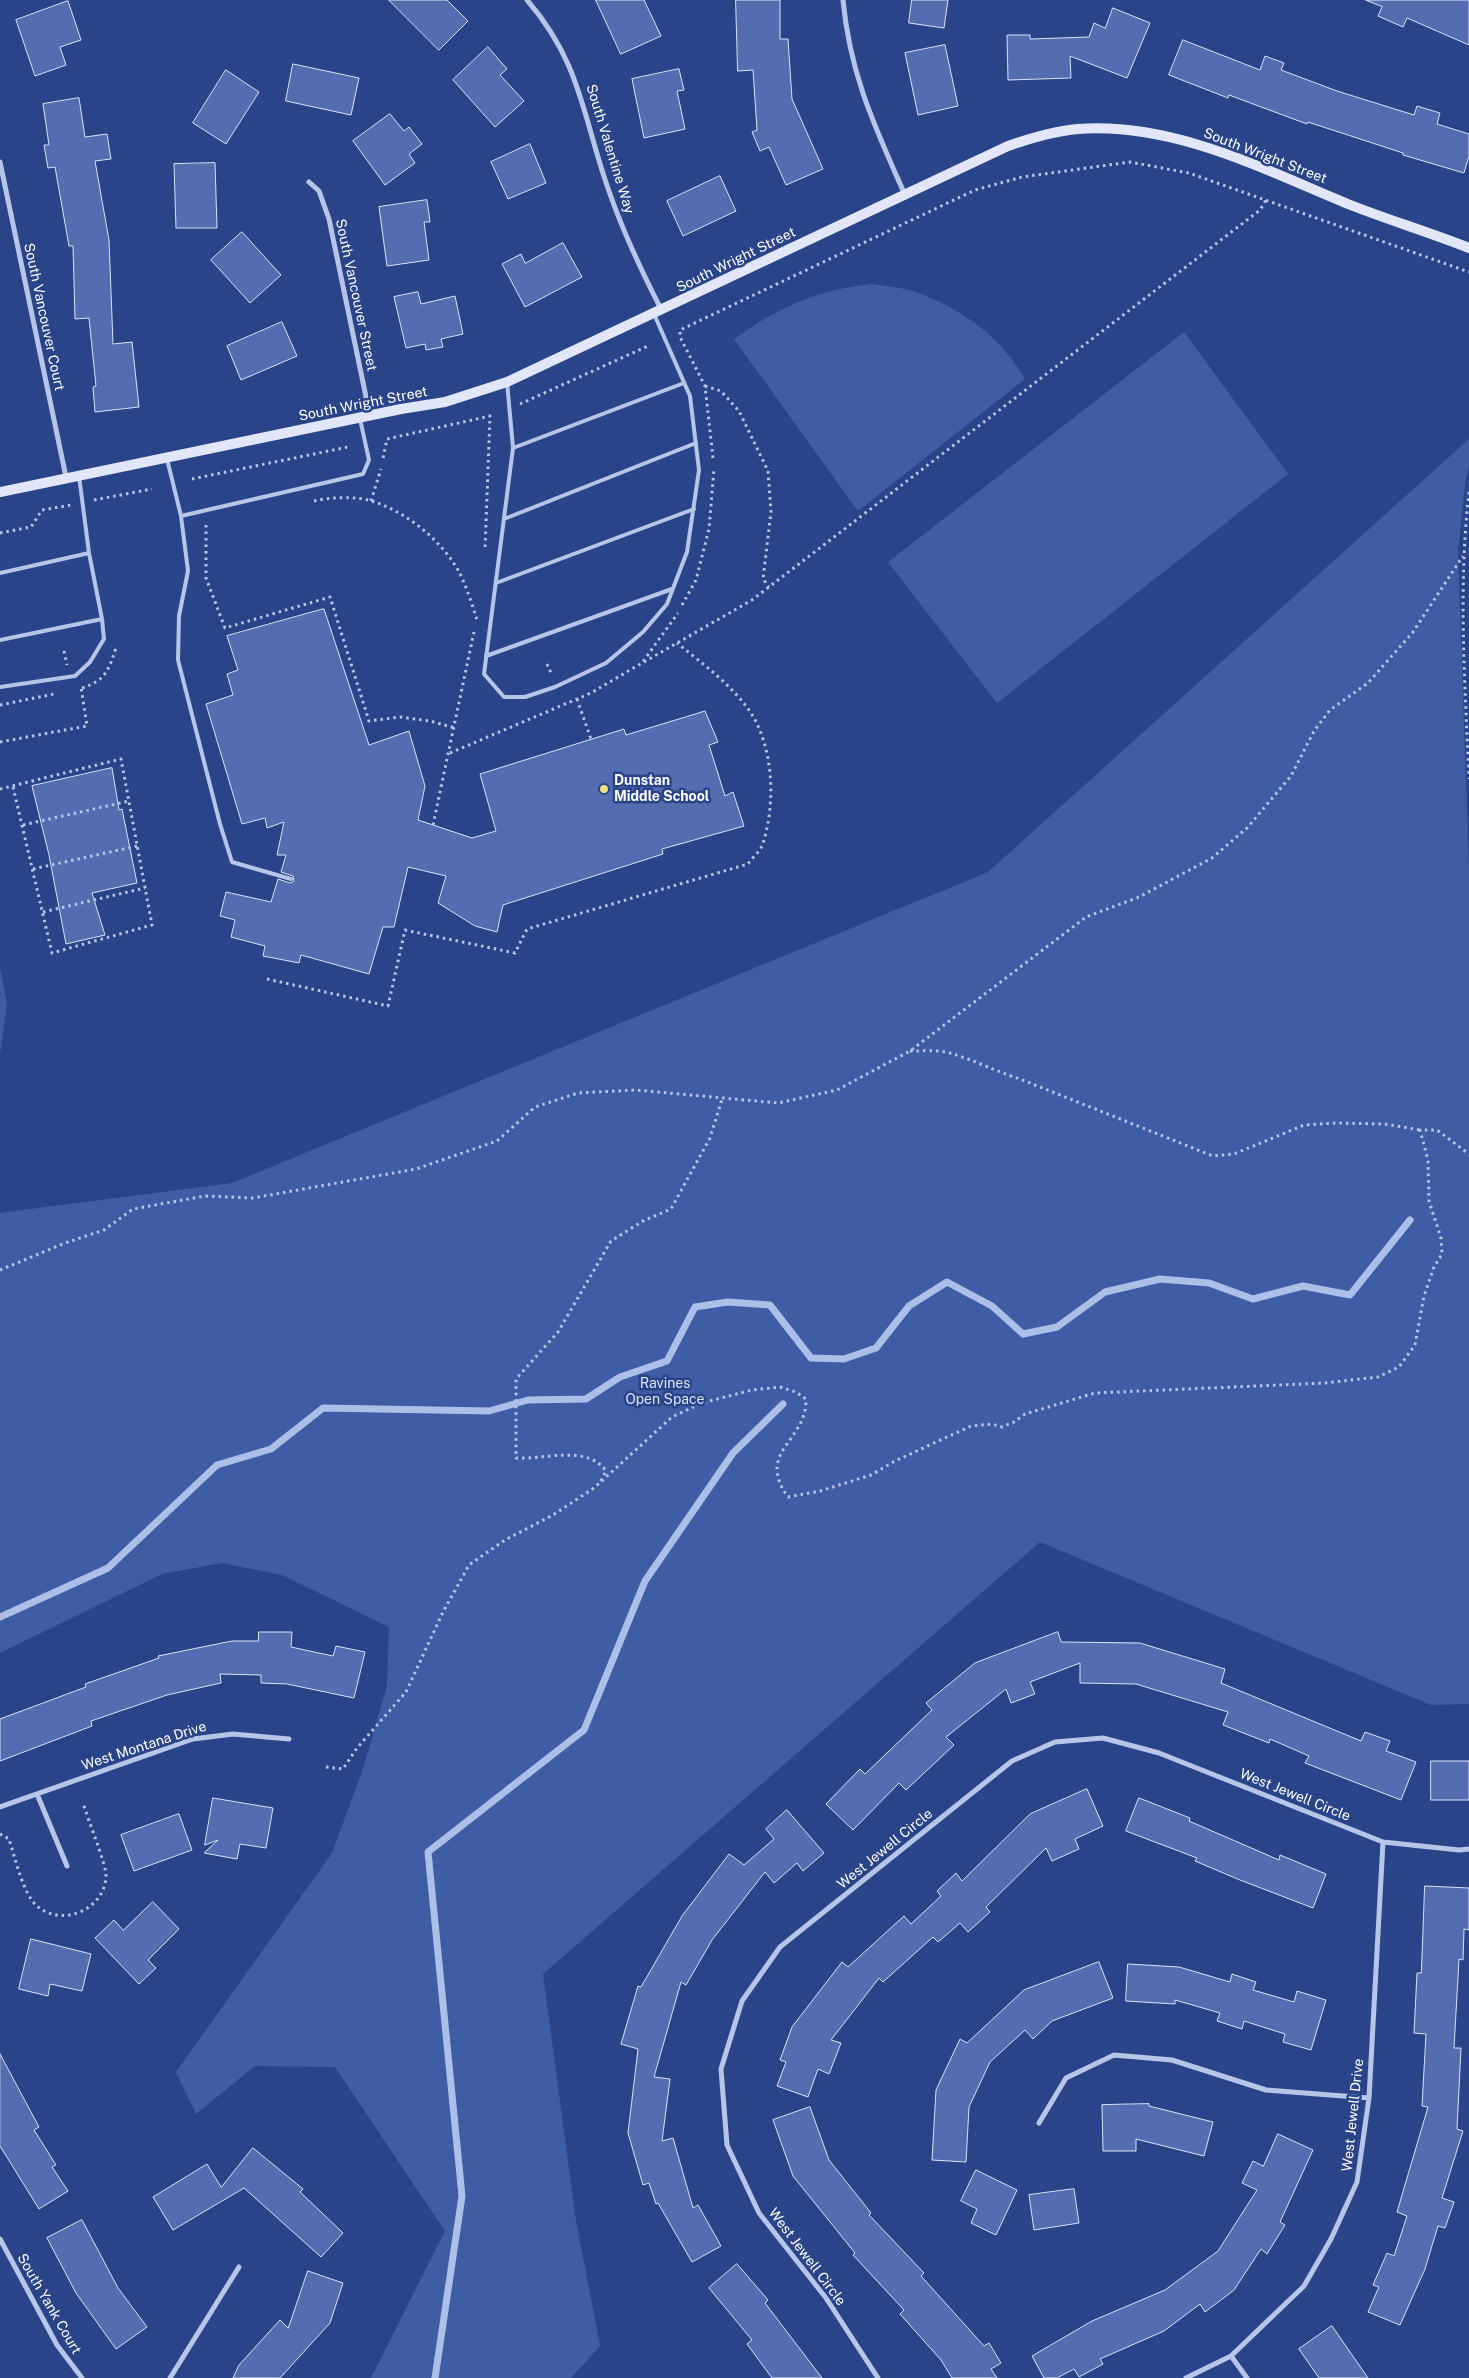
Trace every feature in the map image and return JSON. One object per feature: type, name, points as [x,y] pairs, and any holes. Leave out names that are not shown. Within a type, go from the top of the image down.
[{"type":"street","name":"South Valentine Way","points":[[527,0],[551,32],[568,60],[577,83],[610,195],[658,313]]},
{"type":"street","points":[[843,0],[847,34],[858,82],[870,117],[905,195]]},
{"type":"street","name":"South Wright Street","points":[[0,492],[400,409],[445,402],[508,382],[556,358],[658,313],[1008,146],[1043,134],[1076,129],[1108,128],[1136,130],[1199,146],[1243,160],[1351,205],[1469,248]]},
{"type":"street","name":"South Vancouver Court","points":[[0,162],[66,477]]},
{"type":"street","name":"South Vancouver Street","points":[[309,182],[319,191],[329,219],[365,417]]},
{"type":"street","name":"West Montana Drive","points":[[0,1807],[193,1739],[232,1734],[289,1739]]},
{"type":"street","name":"West Jewell Circle","points":[[878,2378],[826,2298],[759,2213],[727,2145],[721,2069],[742,2001],[780,1947],[1012,1761],[1055,1742],[1102,1738],[1159,1753],[1382,1842],[1459,1850],[1469,1849]]},
{"type":"street","points":[[37,1794],[67,1866]]},
{"type":"street","name":"West Jewell Drive","points":[[1186,2378],[1231,2356],[1304,2286],[1331,2239],[1357,2182],[1369,2098],[1382,1842]]},
{"type":"street","points":[[1039,2124],[1066,2078],[1114,2055],[1172,2060],[1266,2090],[1369,2098]]},
{"type":"street","name":"South Yank Court","points":[[0,2239],[57,2345],[82,2378]]},
{"type":"street","points":[[0,2252],[6,2249]]},
{"type":"street","points":[[170,2378],[239,2266]]},
{"type":"street","points":[[1231,2356],[1247,2378]]},
{"type":"lane","points":[[508,382],[513,448],[484,674],[504,697],[525,698],[555,687],[606,663],[642,632],[667,604],[687,552],[699,470],[696,443],[690,396],[658,313]]},
{"type":"lane","points":[[513,448],[684,383]]},
{"type":"lane","points":[[181,516],[363,474],[369,460],[365,417]]},
{"type":"lane","points":[[504,519],[696,443]]},
{"type":"lane","points":[[166,457],[181,516],[188,571],[179,616],[178,660],[220,824],[232,862],[291,878]]},
{"type":"lane","points":[[0,687],[74,676],[82,671],[97,654],[104,639],[89,553],[79,475]]},
{"type":"lane","points":[[496,584],[694,509]]},
{"type":"lane","points":[[0,573],[89,553]]},
{"type":"lane","points":[[486,656],[672,589]]},
{"type":"lane","points":[[0,640],[102,620]]},
{"type":"path","points":[[642,663],[676,617],[696,580],[709,529],[714,473],[705,386],[680,337],[680,330],[975,190],[1022,177],[1130,162],[1189,173],[1469,272]]},
{"type":"path","points":[[450,753],[577,699],[752,600],[1260,210],[1266,200]]},
{"type":"path","points":[[520,404],[648,346]]},
{"type":"path","points":[[705,386],[721,391],[739,411],[768,472],[771,512],[763,579],[769,587]]},
{"type":"path","points":[[387,440],[490,416],[485,555]]},
{"type":"path","points":[[192,479],[348,447]]},
{"type":"path","points":[[1469,492],[1462,612],[1469,779]]},
{"type":"path","points":[[308,502],[333,497],[371,501],[408,519],[437,542],[458,570],[477,620],[478,611]]},
{"type":"path","points":[[0,533],[31,527],[42,510],[93,500]]},
{"type":"path","points":[[203,511],[206,526],[206,578],[225,628],[330,597],[369,721],[400,717],[430,721],[455,728]]},
{"type":"path","points":[[206,526],[215,523]]},
{"type":"path","points":[[0,1270],[65,1243],[104,1230],[134,1209],[205,1196],[253,1198],[416,1169],[496,1141],[535,1107],[578,1093],[636,1090],[778,1103],[837,1090],[910,1051],[1086,917],[1140,898],[1212,858],[1246,828],[1292,776],[1314,731],[1330,710],[1368,682],[1412,632],[1464,556]]},
{"type":"path","points":[[433,825],[475,630]]},
{"type":"path","points":[[267,979],[388,1006],[405,930],[515,953],[527,929],[748,864],[761,847],[770,808],[770,758],[751,714],[716,674],[677,642]]},
{"type":"path","points":[[0,742],[87,726],[81,689],[66,664],[64,651]]},
{"type":"path","points":[[547,664],[551,673]]},
{"type":"path","points":[[577,699],[591,740]]},
{"type":"path","points":[[0,790],[14,786],[121,759],[152,925],[52,953],[14,786]]},
{"type":"path","points":[[22,825],[129,801]]},
{"type":"path","points":[[33,869],[137,846]]},
{"type":"path","points":[[43,912],[145,888]]},
{"type":"path","points":[[910,1051],[944,1052],[977,1062],[992,1070],[1020,1079],[1213,1156],[1234,1154],[1304,1125],[1336,1122],[1385,1124],[1420,1130],[1437,1130],[1469,1154]]},
{"type":"path","points":[[600,1482],[606,1471],[601,1463],[582,1456],[553,1455],[530,1459],[516,1458],[516,1379],[558,1332],[611,1241],[643,1221],[671,1209],[710,1138],[722,1098]]},
{"type":"path","points":[[326,1767],[343,1769],[357,1748],[406,1692],[443,1612],[469,1564],[505,1540],[553,1515],[600,1482],[672,1417],[702,1403],[752,1390],[780,1387],[796,1392],[806,1399],[806,1413],[778,1460],[775,1470],[782,1488],[788,1497],[820,1491],[871,1475],[895,1461],[971,1426],[992,1424],[1002,1427],[1014,1422],[1025,1414],[1095,1393],[1325,1383],[1378,1378],[1398,1367],[1415,1345],[1424,1296],[1434,1267],[1442,1254],[1442,1238],[1429,1201],[1428,1160],[1420,1130]]},
{"type":"green space","points":[[871,284],[909,290],[927,296],[960,313],[990,335],[1015,363],[1025,379],[858,511],[734,339],[767,317],[799,302],[832,291]]},
{"type":"green space","points":[[1184,332],[1288,474],[997,703],[888,562]]},
{"type":"green space","name":"Ravines Open Space","points":[[1469,439],[1469,465],[1465,483],[1458,553],[1469,869],[1469,1704],[1431,1705],[1040,1542],[543,1974],[576,2221],[600,2346],[571,2378],[371,2378],[445,2231],[335,2067],[255,2066],[196,2114],[176,2072],[332,1853],[363,1769],[387,1686],[389,1627],[282,1575],[222,1563],[162,1574],[0,1653],[0,1213],[232,1183],[988,872]]},
{"type":"green space","points":[[0,968],[7,1004],[0,1055]]},
{"type":"building","points":[[389,0],[447,0],[468,21],[439,50]]},
{"type":"building","points":[[596,0],[644,0],[661,36],[621,54]]},
{"type":"building","points":[[736,0],[780,0],[780,39],[788,39],[792,99],[823,169],[786,185],[769,147],[760,151],[752,132],[757,130],[753,70],[738,71]]},
{"type":"building","points":[[912,0],[948,0],[944,28],[909,23]]},
{"type":"building","points":[[1366,0],[1469,0],[1469,45],[1407,18],[1403,27],[1378,16],[1382,7]]},
{"type":"building","points":[[68,1],[81,40],[60,47],[66,65],[35,76],[16,20]]},
{"type":"building","points":[[1113,8],[1150,23],[1127,78],[1070,56],[1071,78],[1008,80],[1007,35],[1030,35],[1030,39],[1089,37],[1094,23],[1105,28]]},
{"type":"building","points":[[1183,40],[1260,70],[1265,56],[1284,63],[1281,70],[1337,91],[1414,115],[1417,106],[1440,113],[1437,124],[1469,134],[1469,156],[1464,173],[1403,155],[1403,153],[1308,122],[1307,124],[1229,95],[1228,98],[1169,75]]},
{"type":"building","points":[[945,45],[958,106],[918,115],[905,53]]},
{"type":"building","points":[[488,47],[507,69],[500,75],[524,101],[495,127],[453,80]]},
{"type":"building","points":[[293,64],[359,78],[351,115],[286,101]]},
{"type":"building","points":[[679,69],[684,90],[677,91],[685,129],[644,138],[632,79]]},
{"type":"building","points":[[226,70],[259,92],[226,144],[193,123]]},
{"type":"building","points":[[79,98],[85,137],[107,134],[111,159],[95,161],[109,240],[113,344],[132,342],[139,407],[95,412],[93,387],[96,386],[89,318],[75,319],[73,246],[69,246],[55,167],[48,168],[44,145],[49,145],[43,104]]},
{"type":"building","points":[[390,114],[404,131],[409,127],[422,144],[409,154],[415,163],[385,185],[353,141]]},
{"type":"building","points":[[530,144],[546,183],[508,199],[491,162]]},
{"type":"building","points":[[215,163],[217,228],[176,228],[174,164]]},
{"type":"building","points":[[720,176],[736,211],[683,236],[667,201]]},
{"type":"building","points":[[427,200],[430,222],[424,222],[429,260],[387,266],[379,207]]},
{"type":"building","points":[[242,232],[281,275],[250,303],[211,260]]},
{"type":"building","points":[[563,243],[582,277],[525,307],[502,264],[521,254],[525,263]]},
{"type":"building","points":[[418,292],[421,304],[455,296],[463,334],[441,339],[443,347],[426,350],[425,344],[406,348],[394,297]]},
{"type":"building","points":[[282,322],[297,356],[241,380],[227,346]]},
{"type":"building","name":"Dunstan Middle School","points":[[324,609],[369,745],[409,731],[425,786],[418,820],[472,838],[496,831],[480,774],[624,729],[626,735],[705,711],[718,742],[709,745],[725,796],[733,792],[744,826],[662,849],[663,854],[503,905],[497,932],[475,926],[438,903],[446,876],[408,867],[394,927],[383,927],[369,974],[301,955],[299,963],[263,956],[265,946],[231,937],[235,920],[220,916],[226,892],[271,902],[278,879],[290,883],[294,881],[293,876],[281,872],[286,855],[277,855],[284,822],[267,828],[265,818],[242,824],[206,704],[233,695],[227,674],[238,670],[227,636]]},
{"type":"building","points":[[112,768],[119,810],[122,809],[137,883],[92,893],[105,935],[66,944],[49,855],[32,786]]},
{"type":"building","points":[[259,1632],[292,1632],[291,1647],[333,1656],[336,1646],[365,1652],[354,1698],[287,1684],[261,1683],[261,1675],[220,1674],[221,1683],[167,1695],[91,1721],[92,1726],[0,1761],[0,1719],[86,1687],[85,1684],[159,1658],[158,1656],[232,1641],[258,1641]]},
{"type":"building","points":[[1058,1632],[1061,1642],[1140,1643],[1225,1669],[1221,1683],[1361,1741],[1365,1732],[1390,1741],[1386,1751],[1416,1762],[1401,1800],[1305,1763],[1309,1756],[1270,1739],[1269,1743],[1223,1725],[1228,1712],[1136,1684],[1080,1683],[1080,1663],[1030,1682],[1035,1694],[1011,1703],[1006,1689],[946,1737],[954,1745],[906,1790],[899,1783],[853,1830],[826,1804],[860,1769],[865,1774],[932,1710],[926,1703],[975,1663]]},
{"type":"building","points":[[1431,1761],[1469,1761],[1469,1800],[1431,1800]]},
{"type":"building","points":[[1087,1789],[1103,1826],[1075,1839],[1079,1849],[1052,1861],[1046,1848],[986,1907],[990,1912],[968,1932],[960,1923],[938,1942],[933,1937],[883,1982],[879,1978],[831,2040],[841,2043],[829,2074],[818,2069],[808,2097],[777,2086],[786,2062],[780,2060],[792,2027],[842,1962],[848,1967],[904,1916],[911,1924],[941,1896],[937,1891],[956,1873],[962,1881],[1030,1814]]},
{"type":"building","points":[[213,1798],[273,1808],[266,1848],[240,1844],[237,1859],[204,1853],[218,1840],[205,1845]]},
{"type":"building","points":[[1139,1798],[1190,1818],[1189,1821],[1279,1860],[1280,1855],[1326,1874],[1313,1908],[1195,1861],[1197,1858],[1126,1831]]},
{"type":"building","points":[[787,1810],[824,1853],[803,1871],[797,1863],[774,1883],[765,1872],[712,1940],[686,1985],[681,1982],[654,2077],[670,2079],[662,2141],[673,2138],[693,2208],[698,2205],[721,2246],[692,2262],[658,2203],[656,2204],[649,2183],[643,2185],[628,2133],[638,2049],[621,2044],[638,1986],[641,1987],[682,1916],[729,1854],[744,1865],[774,1839],[766,1829]]},
{"type":"building","points":[[179,1814],[192,1850],[134,1871],[121,1835]]},
{"type":"building","points":[[1425,1886],[1469,1888],[1469,1930],[1464,1929],[1463,1960],[1459,1959],[1454,2048],[1461,2048],[1457,2129],[1463,2131],[1442,2198],[1454,2202],[1445,2228],[1438,2226],[1425,2269],[1400,2325],[1368,2312],[1379,2287],[1373,2285],[1387,2253],[1394,2256],[1407,2216],[1397,2212],[1428,2107],[1422,2106],[1426,2034],[1414,2033],[1417,1973],[1421,1973]]},
{"type":"building","points":[[153,1902],[179,1929],[148,1960],[156,1968],[139,1984],[95,1938],[114,1920],[123,1930]]},
{"type":"building","points":[[31,1939],[91,1954],[82,1991],[50,1984],[48,1996],[19,1989]]},
{"type":"building","points":[[1099,1962],[1113,1998],[1052,2021],[1033,2039],[1025,2030],[990,2062],[969,2107],[966,2162],[932,2160],[936,2090],[960,2039],[967,2043],[1024,1990]]},
{"type":"building","points":[[1128,1964],[1179,1967],[1230,1982],[1232,1974],[1256,1982],[1253,1990],[1294,2002],[1297,1991],[1326,2000],[1311,2050],[1283,2042],[1285,2034],[1244,2021],[1242,2029],[1217,2021],[1220,2013],[1175,2000],[1175,2004],[1126,2001]]},
{"type":"building","points":[[0,2054],[39,2127],[34,2130],[56,2165],[52,2167],[68,2191],[39,2209],[0,2146]]},
{"type":"building","points":[[1149,2104],[1149,2106],[1213,2122],[1204,2156],[1136,2139],[1136,2151],[1103,2151],[1102,2105]]},
{"type":"building","points":[[810,2107],[829,2160],[871,2213],[869,2215],[924,2273],[921,2276],[984,2346],[989,2343],[1001,2363],[991,2369],[997,2378],[952,2378],[941,2360],[900,2314],[904,2310],[853,2255],[855,2253],[793,2176],[773,2120]]},
{"type":"building","points":[[1278,2134],[1313,2150],[1280,2222],[1285,2225],[1267,2254],[1261,2249],[1234,2290],[1205,2312],[1200,2304],[1164,2331],[1100,2359],[1103,2364],[1079,2377],[1074,2369],[1057,2378],[1044,2378],[1032,2356],[1092,2321],[1165,2290],[1218,2251],[1257,2190],[1242,2183],[1253,2161],[1263,2166]]},
{"type":"building","points":[[253,2148],[303,2189],[300,2192],[343,2233],[321,2257],[244,2188],[173,2230],[153,2197],[207,2164],[221,2187]]},
{"type":"building","points":[[976,2170],[1017,2190],[996,2235],[971,2223],[977,2209],[961,2201]]},
{"type":"building","points":[[1074,2189],[1079,2223],[1034,2230],[1029,2195]]},
{"type":"building","points":[[82,2220],[118,2288],[147,2327],[116,2349],[76,2293],[47,2238]]},
{"type":"building","points":[[737,2264],[768,2300],[765,2303],[822,2378],[772,2378],[747,2344],[752,2340],[709,2288]]},
{"type":"building","points":[[308,2271],[343,2283],[330,2323],[280,2378],[233,2378],[239,2365],[280,2320],[288,2328]]},
{"type":"building","points":[[1332,2326],[1368,2378],[1319,2378],[1299,2349]]},
{"type":"waterway","points":[[0,1617],[108,1568],[217,1465],[271,1449],[323,1408],[489,1411],[528,1400],[586,1399],[620,1377],[667,1361],[695,1307],[728,1302],[770,1305],[811,1358],[844,1359],[876,1348],[909,1306],[947,1282],[992,1306],[1023,1334],[1057,1327],[1105,1292],[1160,1279],[1209,1283],[1253,1299],[1303,1286],[1350,1295],[1410,1220]]},
{"type":"waterway","points":[[435,2378],[462,2196],[428,1852],[584,1730],[645,1581],[733,1453],[783,1404]]},
{"type":"place","name":"Dunstan Middle School","points":[[604,789]]}]
